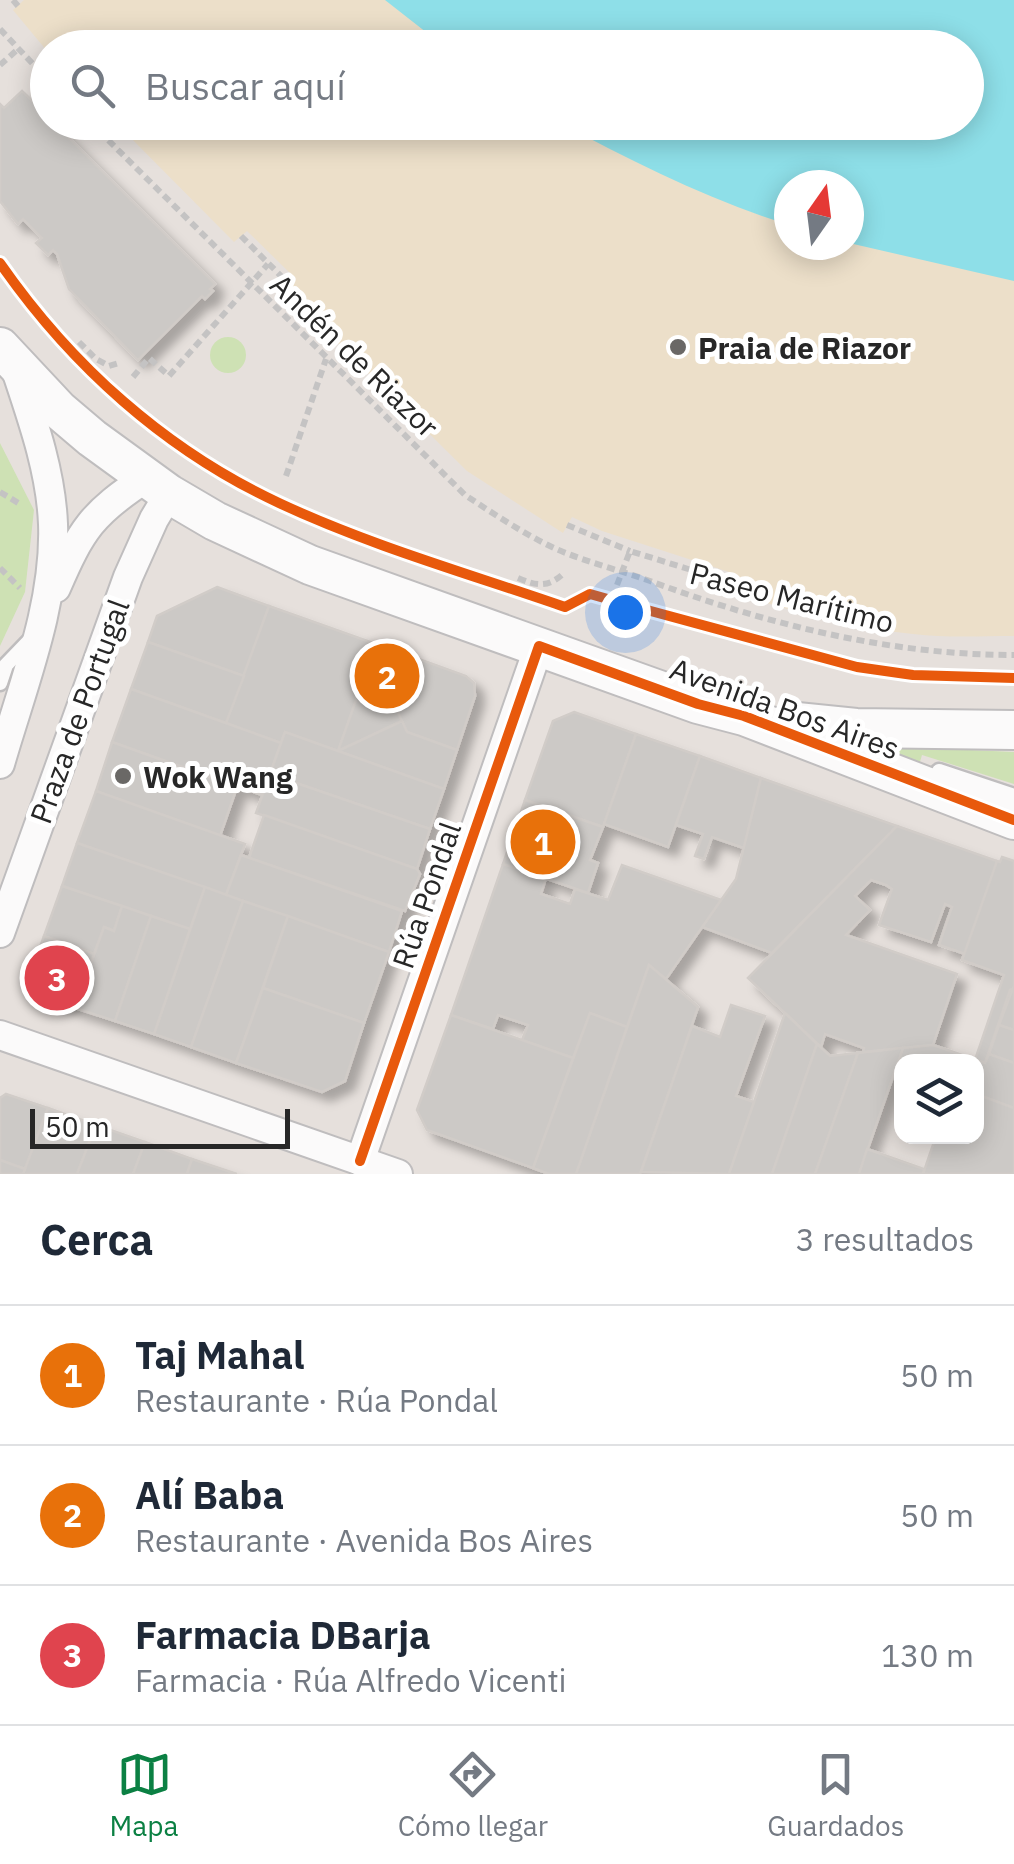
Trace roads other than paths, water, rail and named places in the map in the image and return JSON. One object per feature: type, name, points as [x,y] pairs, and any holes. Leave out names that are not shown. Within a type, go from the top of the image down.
[{"type":"main road","name":"Avenida Bos Aires","points":[[7,355],[60,410],[158,486],[268,548],[698,704],[744,716],[1014,820]]},
{"type":"main road","name":"Avenida Bos Aires","points":[[744,716],[856,728],[1014,730]]},
{"type":"street","name":"Praza de Portugal","points":[[0,764],[49,582],[53,521],[39,444],[7,355]]},
{"type":"street","name":"Praza de Portugal","points":[[0,933],[122,594],[154,519],[158,486],[112,500],[77,539],[38,631]]},
{"type":"street","name":"Rúa Pondal","points":[[360,1161],[539,646]]},
{"type":"street","points":[[0,1035],[398,1174]]},
{"type":"lane","points":[[0,683],[6,665],[38,631]]},
{"type":"lane","points":[[939,772],[1014,796]]},
{"type":"water","points":[[385,0],[1014,0],[1014,281],[864,246],[864,170],[774,170],[774,220],[701,192],[593,140],[984,140],[984,30],[423,30]]},
{"type":"place","name":"Praia de Riazor","points":[[678,347]]},
{"type":"place","name":"Alí Baba","points":[[387,676]]},
{"type":"place","name":"Wok Wang","points":[[123,776]]},
{"type":"place","name":"Taj Mahal","points":[[543,842]]},
{"type":"place","name":"Farmacia DBarja","points":[[57,978]]}]
